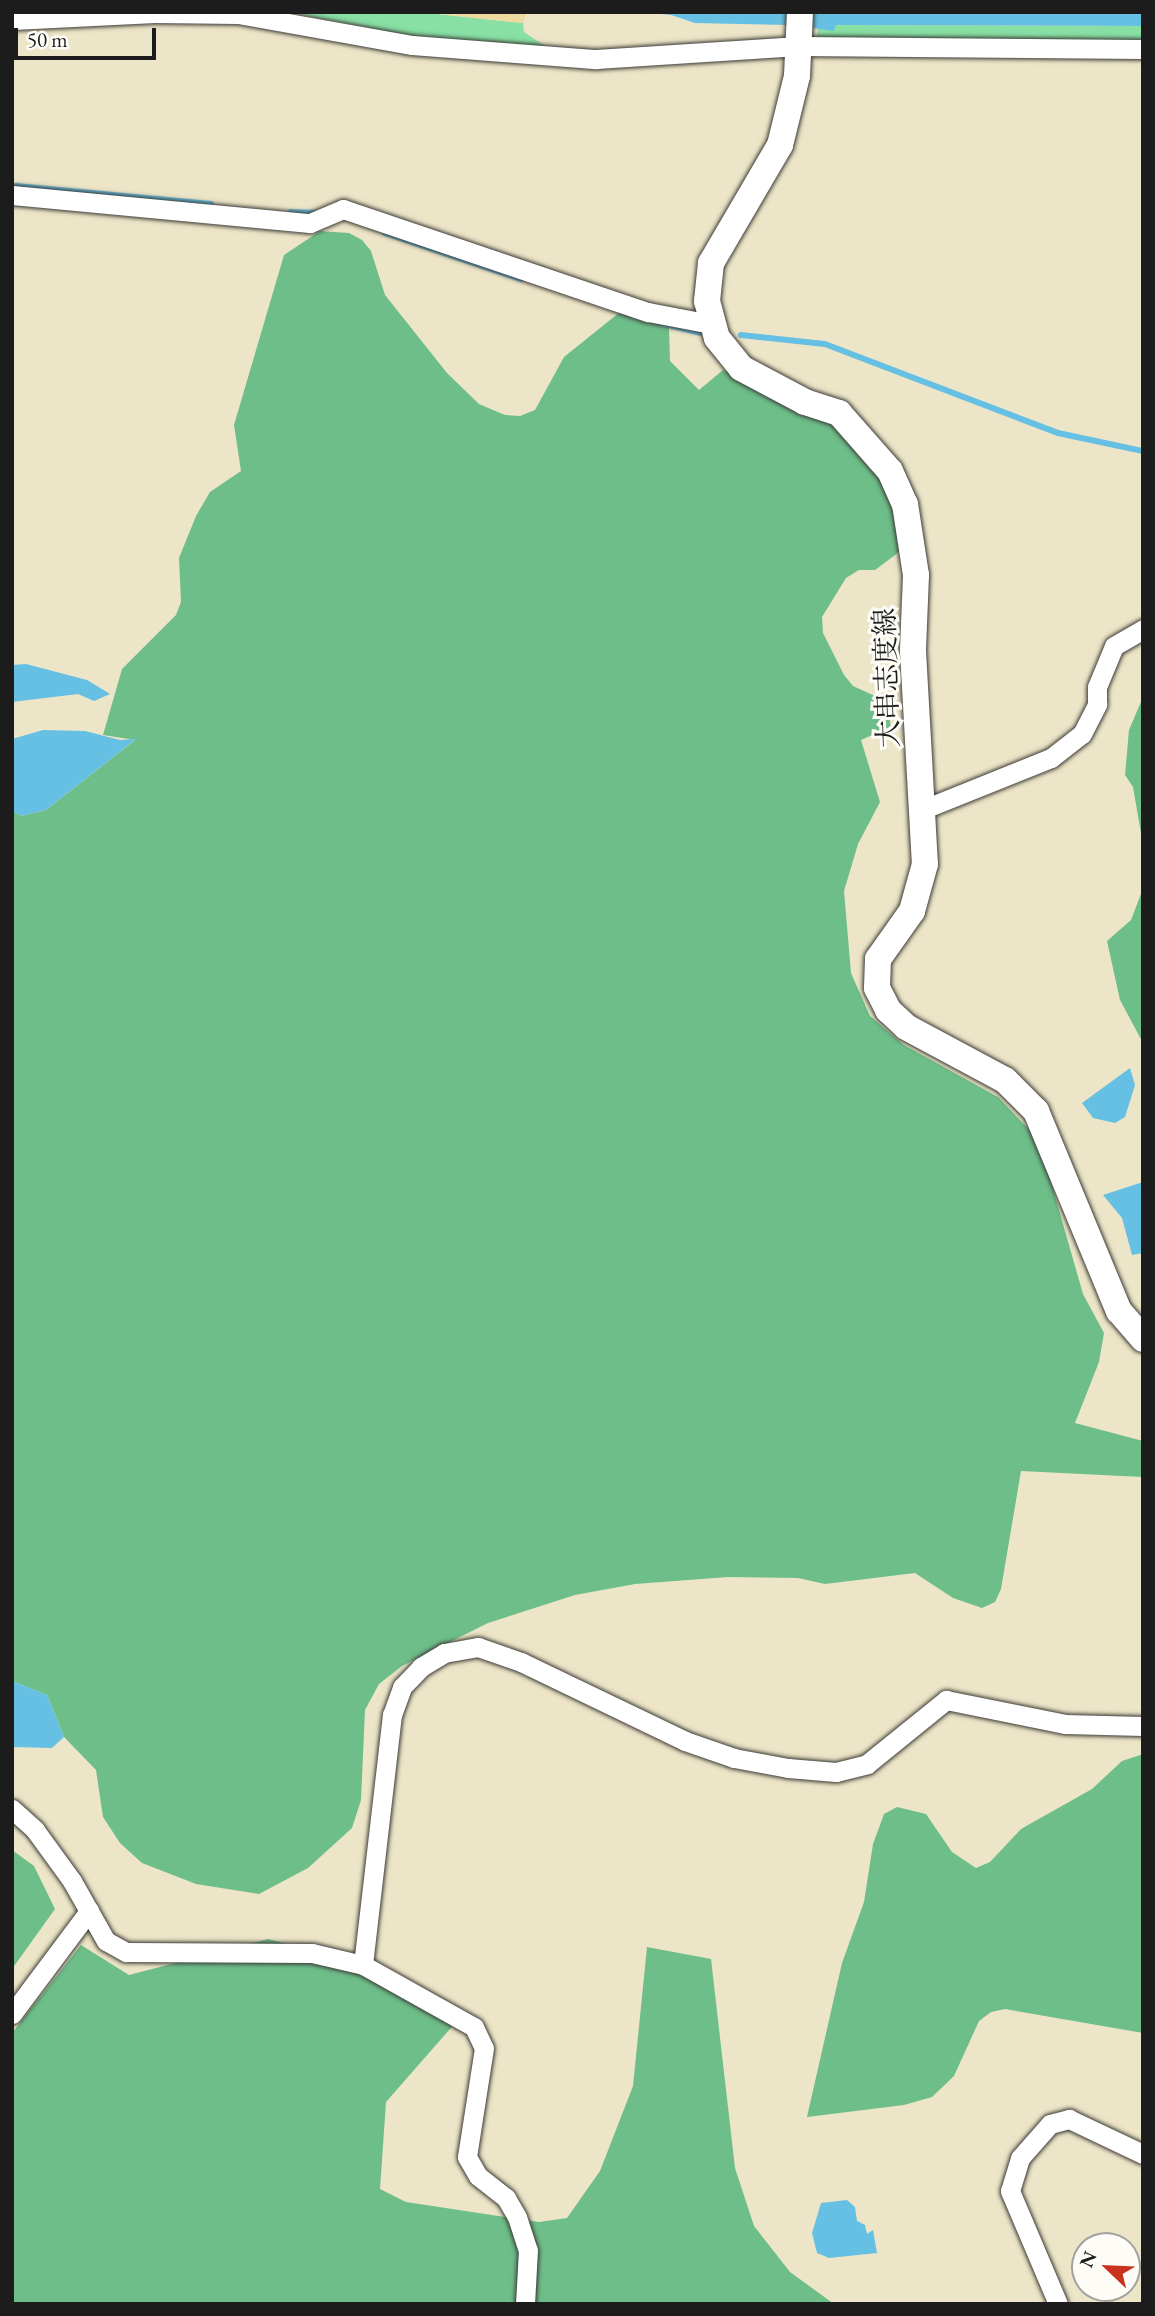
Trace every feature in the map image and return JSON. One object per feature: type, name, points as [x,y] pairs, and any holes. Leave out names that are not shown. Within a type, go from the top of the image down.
[{"type":"main road","name":"大串志度線","points":[[800,30],[797,76],[780,145],[711,264],[706,301],[711,324],[726,352],[741,368],[805,402],[839,412],[890,471],[905,504],[916,575],[913,651],[925,864],[912,911],[878,959],[875,974],[882,1001],[906,1027],[1005,1080],[1036,1111],[1119,1311],[1143,1339]]},
{"type":"street","points":[[12,20],[155,13],[238,14],[412,45],[552,58],[800,30],[1143,49]]},
{"type":"street","points":[[12,195],[310,223],[343,209],[648,312],[711,324]]},
{"type":"street","points":[[923,808],[1051,758],[1082,734],[1097,704],[1097,687],[1115,646],[1143,629]]},
{"type":"street","points":[[363,1965],[392,1715],[402,1687],[421,1667],[444,1653],[478,1647],[521,1662],[685,1741],[734,1758],[788,1768],[836,1772],[867,1764],[947,1700],[1065,1724],[1143,1727]]},
{"type":"street","points":[[12,1809],[35,1830],[106,1941],[126,1952],[312,1953],[363,1965],[381,1978],[447,2009],[474,2027],[484,2048],[482,2075],[472,2105],[467,2157],[478,2176],[506,2198],[517,2217],[528,2250],[526,2304]]},
{"type":"street","points":[[12,2014],[89,1912]]},
{"type":"street","points":[[1058,2304],[1010,2192],[1020,2158],[1050,2124],[1069,2119],[1143,2154]]},
{"type":"green space","points":[[288,12],[418,12],[523,23],[524,32],[551,50],[411,36]]},
{"type":"green space","points":[[836,25],[1143,26],[1143,43],[816,40],[818,28]]},
{"type":"green space","points":[[320,231],[349,233],[362,240],[371,251],[385,295],[447,373],[479,404],[505,415],[520,416],[535,410],[564,357],[620,312],[669,327],[670,361],[699,390],[723,370],[832,418],[885,469],[903,549],[875,570],[859,570],[846,578],[822,617],[823,633],[844,675],[853,686],[886,701],[891,727],[861,740],[880,802],[858,844],[844,891],[851,973],[870,1016],[904,1045],[998,1097],[1039,1140],[1083,1294],[1104,1333],[1099,1362],[1075,1423],[1143,1441],[1143,1477],[1021,1471],[1001,1589],[995,1602],[982,1608],[953,1598],[915,1573],[825,1584],[798,1578],[728,1577],[635,1584],[575,1595],[488,1623],[402,1666],[379,1684],[365,1710],[361,1800],[352,1828],[308,1868],[259,1894],[196,1884],[142,1863],[120,1843],[103,1817],[96,1770],[64,1737],[47,1695],[12,1681],[12,810],[21,816],[46,810],[135,740],[103,735],[122,669],[176,615],[181,602],[179,558],[196,516],[210,492],[241,471],[234,425],[284,255]]},
{"type":"green space","points":[[1143,697],[1143,845],[1133,787],[1125,775],[1129,730]]},
{"type":"green space","points":[[1143,867],[1143,1043],[1120,1000],[1107,941],[1131,920],[1142,891]]},
{"type":"green space","points":[[1143,1754],[1143,2033],[1005,2009],[991,2012],[979,2021],[954,2076],[932,2097],[904,2105],[807,2117],[842,1963],[864,1902],[873,1844],[884,1814],[897,1807],[926,1814],[952,1852],[976,1868],[990,1862],[1021,1829],[1092,1789],[1122,1761]]},
{"type":"green space","points":[[12,1850],[34,1866],[55,1909],[12,1969]]},
{"type":"green space","points":[[268,1939],[361,1963],[440,1997],[464,2013],[386,2102],[380,2189],[406,2202],[539,2222],[567,2218],[600,2171],[633,2086],[647,1947],[711,1959],[735,2168],[754,2226],[790,2272],[834,2304],[12,2304],[12,2033],[81,1945],[129,1975]]},
{"type":"sand","points":[[418,12],[527,12],[523,23]]},
{"type":"water","points":[[641,12],[1143,12],[1143,26],[836,25],[834,31],[791,25],[695,23],[671,15]]},
{"type":"water","points":[[26,664],[87,680],[110,694],[94,701],[78,694],[12,702],[12,665]]},
{"type":"water","points":[[43,730],[85,731],[120,740],[136,739],[46,810],[21,816],[12,810],[12,739]]},
{"type":"water","points":[[1130,1068],[1135,1085],[1125,1117],[1115,1123],[1093,1118],[1082,1103]]},
{"type":"water","points":[[1143,1182],[1143,1253],[1132,1255],[1122,1218],[1103,1195]]},
{"type":"water","points":[[12,1681],[47,1695],[64,1737],[52,1748],[12,1747]]},
{"type":"water","points":[[847,2200],[855,2207],[857,2221],[865,2225],[867,2234],[873,2230],[877,2253],[829,2258],[817,2253],[812,2233],[821,2203]]},
{"type":"waterway","points":[[16,186],[211,204]]},
{"type":"waterway","points":[[291,212],[315,213]]},
{"type":"waterway","points":[[385,233],[521,279]]},
{"type":"waterway","points":[[661,323],[700,333]]},
{"type":"waterway","points":[[741,335],[825,344],[1058,433],[1143,451]]}]
